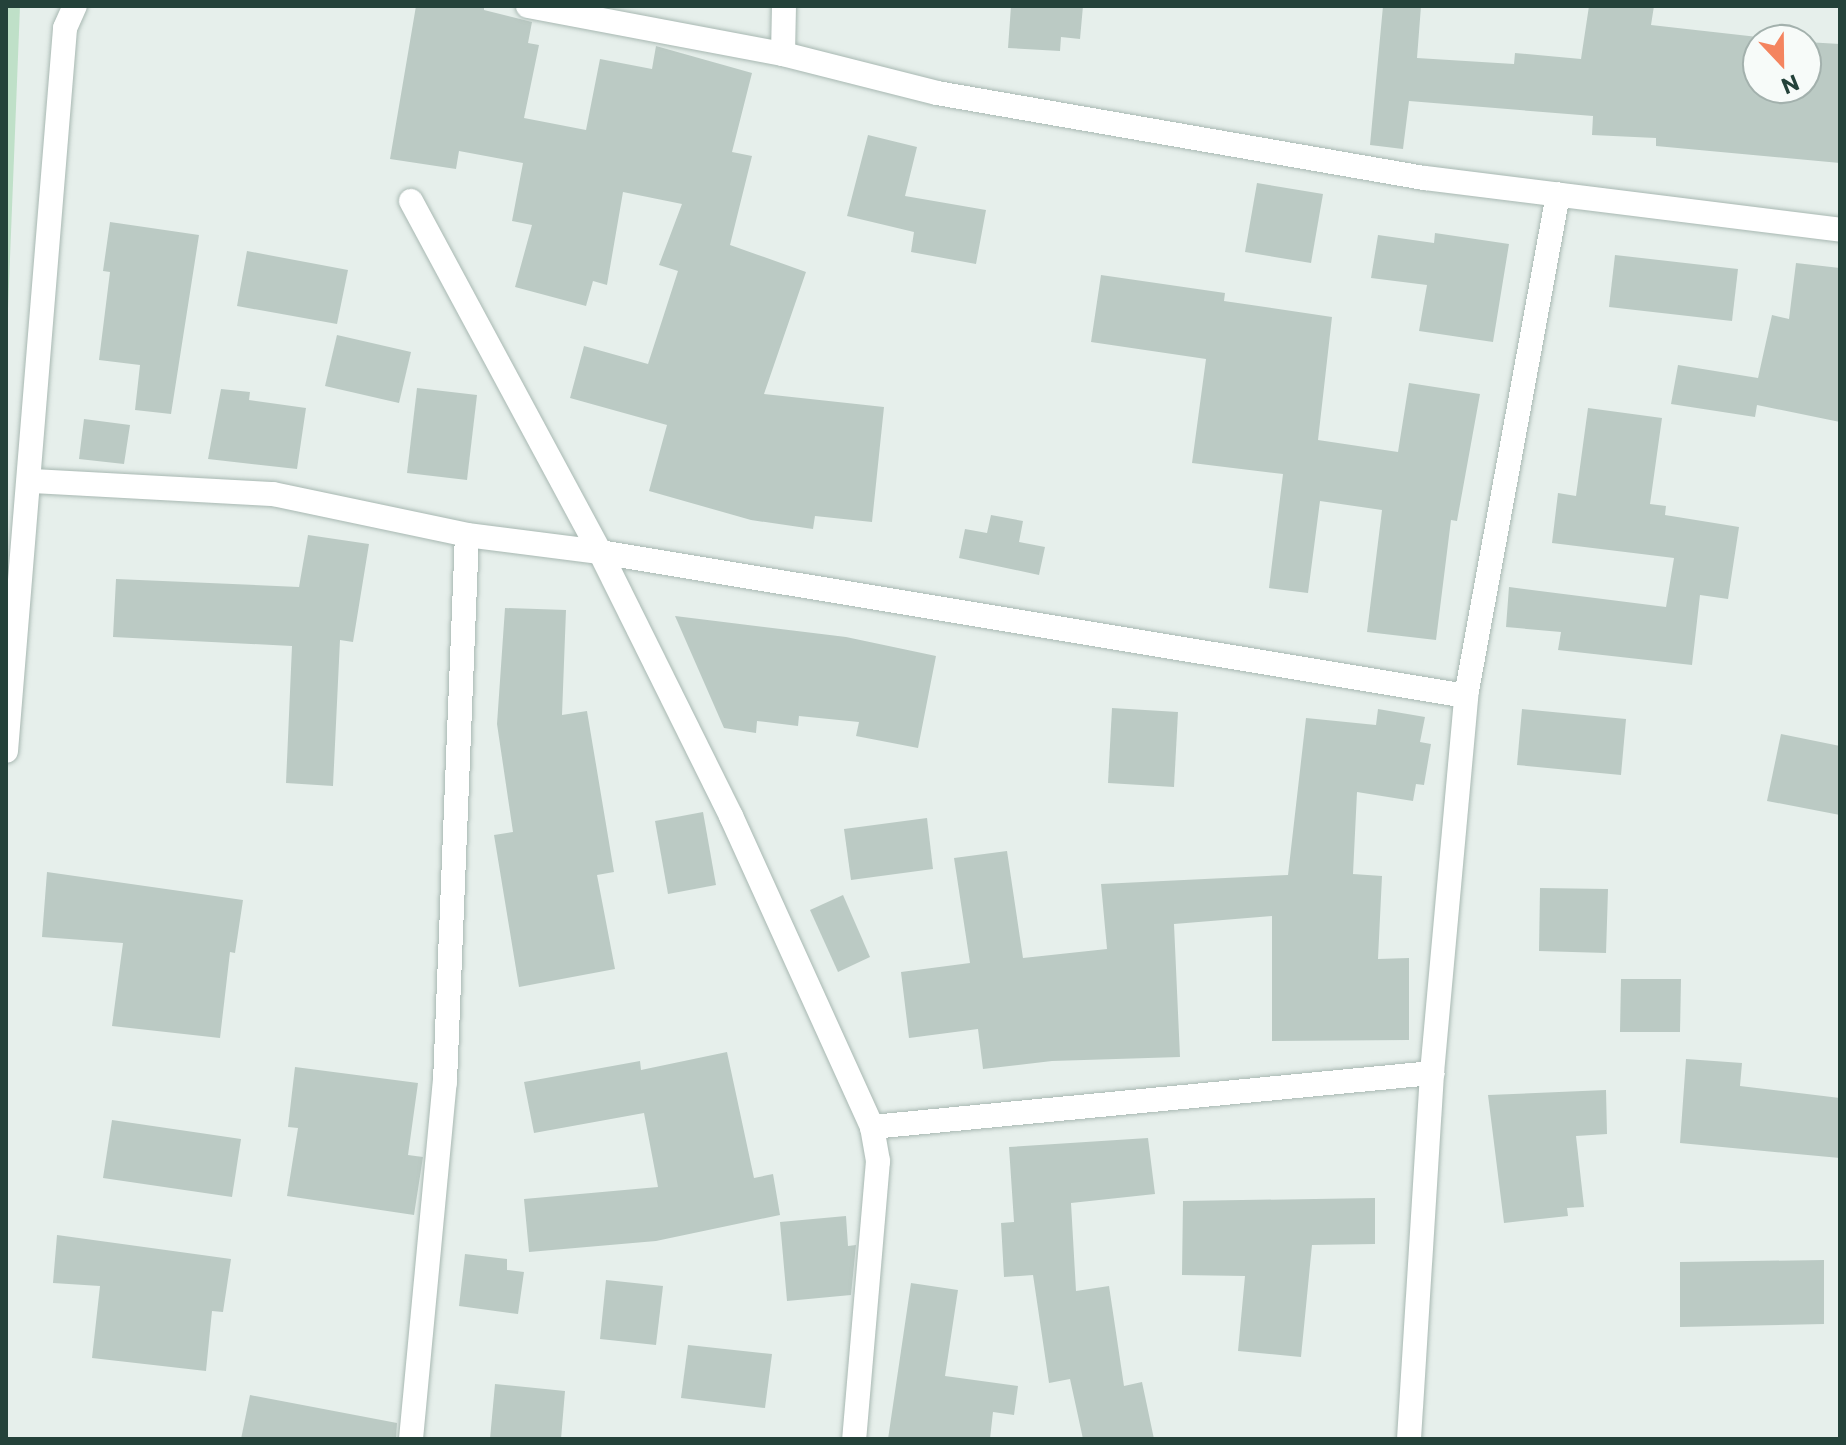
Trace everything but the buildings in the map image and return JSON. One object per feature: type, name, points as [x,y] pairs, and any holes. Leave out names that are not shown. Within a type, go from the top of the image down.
[{"type":"street","points":[[6,751],[31,481],[65,28],[75,6]]},
{"type":"street","points":[[528,6],[783,54],[937,93],[1425,178],[1840,230]]},
{"type":"street","points":[[783,54],[784,6]]},
{"type":"street","points":[[1409,1439],[1432,1073],[1466,696],[1558,194]]},
{"type":"street","points":[[411,201],[600,552],[731,816],[872,1127],[878,1161],[854,1439]]},
{"type":"street","points":[[31,481],[273,494],[467,535],[600,552],[1466,696]]},
{"type":"street","points":[[411,1439],[445,1082],[467,535]]},
{"type":"street","points":[[872,1127],[1432,1073]]},
{"type":"green space","points":[[6,6],[20,6],[6,359]]}]
